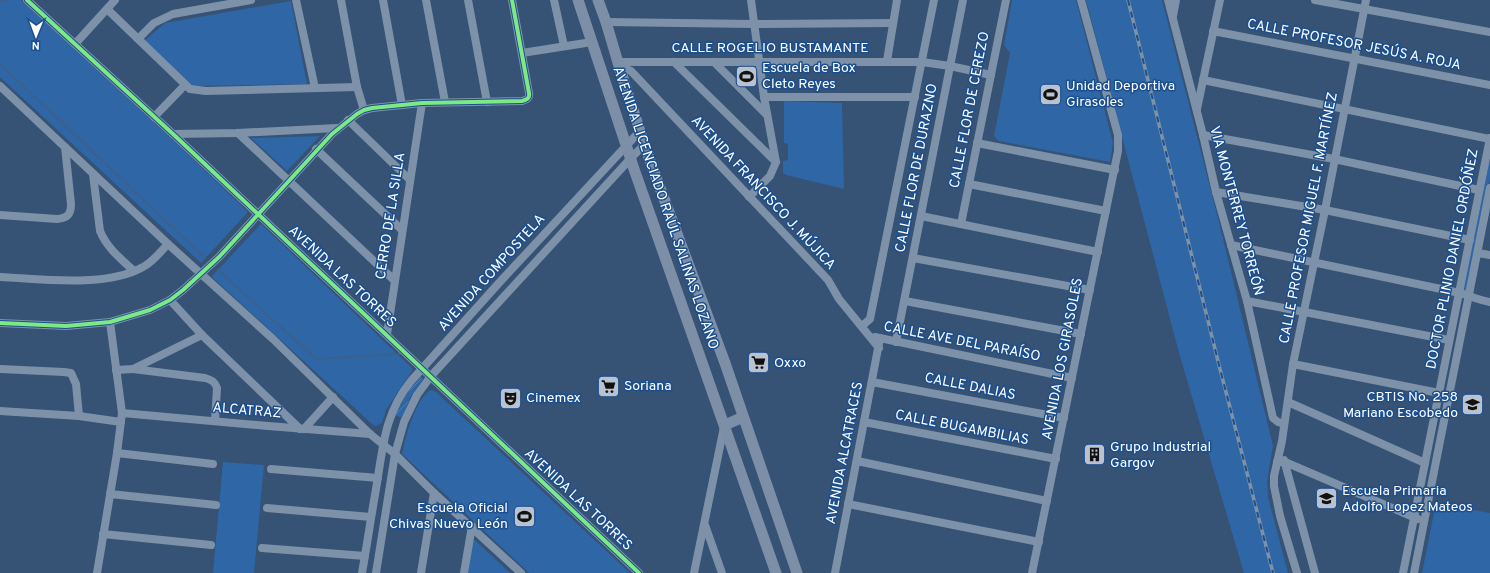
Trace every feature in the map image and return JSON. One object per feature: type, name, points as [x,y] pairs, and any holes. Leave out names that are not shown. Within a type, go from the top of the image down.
[{"type":"main road","name":"AVENIDA LICENCIADO RAÚL SALINAS LOZANO","points":[[578,0],[631,158],[776,573]]},
{"type":"main road","name":"AVENIDA LICENCIADO RAÚL SALINAS LOZANO","points":[[598,0],[640,131],[725,363],[797,573]]},
{"type":"main road","points":[[725,425],[743,418]]},
{"type":"street","name":"AVENIDA LAS TORRES","points":[[27,0],[387,334],[639,573]]},
{"type":"street","points":[[75,44],[115,0]]},
{"type":"street","points":[[138,39],[154,23],[173,14],[251,0]]},
{"type":"street","points":[[296,0],[315,88]]},
{"type":"street","points":[[340,0],[357,87],[364,110]]},
{"type":"street","points":[[383,0],[402,105]]},
{"type":"street","points":[[426,0],[445,102]]},
{"type":"street","points":[[468,0],[487,102]]},
{"type":"street","points":[[0,323],[66,326],[110,322],[150,310],[170,300],[183,290],[218,257],[316,149],[338,128],[364,110],[422,103],[522,101],[529,97],[512,0]]},
{"type":"street","points":[[554,0],[564,46]]},
{"type":"street","points":[[749,198],[770,176],[776,162],[764,97],[751,0]]},
{"type":"street","points":[[887,61],[897,0]]},
{"type":"street","points":[[862,326],[870,319],[934,0]]},
{"type":"street","name":"CALLE FLOR DE DURAZNO","points":[[896,342],[963,0]]},
{"type":"street","name":"CALLE FLOR DE CEREZO","points":[[961,224],[1006,0]]},
{"type":"street","name":"AVENIDA LOS GIRASOLES","points":[[1032,573],[1118,151],[1118,135],[1080,0]]},
{"type":"street","name":"VIA MONTERREY TORREÓN","points":[[1168,0],[1203,135],[1216,192],[1247,302],[1273,418],[1284,424]]},
{"type":"street","points":[[1173,18],[1176,0]]},
{"type":"street","points":[[1196,112],[1220,0]]},
{"type":"street","points":[[1315,0],[1490,32]]},
{"type":"street","name":"CALLE PROFESOR MIGUEL F. MARTÍNEZ","points":[[1297,573],[1280,516],[1274,486],[1274,476],[1280,462],[1293,364],[1326,210],[1334,160],[1366,0]]},
{"type":"street","points":[[107,9],[190,89],[206,91],[357,87]]},
{"type":"street","points":[[606,22],[754,24],[893,23]]},
{"type":"street","name":"CALLE PROFESOR JESÚS A. ROJA","points":[[1213,31],[1490,85]]},
{"type":"street","points":[[522,53],[592,42]]},
{"type":"street","points":[[674,62],[776,162]]},
{"type":"street","name":"CALLE ROGELIO BUSTAMANTE","points":[[618,64],[674,62],[922,62],[950,66],[991,75]]},
{"type":"street","points":[[714,62],[767,115]]},
{"type":"street","name":"AVENIDA FRANCISCO J. MÚJICA","points":[[618,64],[632,71],[749,198],[828,280],[839,299],[879,348]]},
{"type":"street","points":[[1202,80],[1490,138]]},
{"type":"street","points":[[154,117],[185,85]]},
{"type":"street","points":[[0,86],[168,244],[273,339],[334,397],[370,434],[395,454],[434,493],[472,526],[521,573]]},
{"type":"street","points":[[764,97],[915,97]]},
{"type":"street","name":"CERRO DE LA SILLA","points":[[387,334],[422,103]]},
{"type":"street","points":[[348,120],[410,180]]},
{"type":"street","points":[[173,134],[238,133],[338,128]]},
{"type":"street","name":"AVENIDA COMPOSTELA","points":[[362,573],[387,425],[394,407],[407,385],[498,284],[640,131]]},
{"type":"street","points":[[238,133],[394,280]]},
{"type":"street","points":[[1203,135],[1479,190]]},
{"type":"street","name":"DOCTOR PLINIO DANIEL ORDÓÑEZ","points":[[1403,573],[1490,138]]},
{"type":"street","points":[[977,143],[1115,170]]},
{"type":"street","name":"AVENIDA COMPOSTELA","points":[[376,573],[395,454],[402,428],[417,395],[431,376],[507,292],[645,144]]},
{"type":"street","points":[[0,215],[57,219],[63,219],[68,216],[71,211],[71,204],[65,147]]},
{"type":"street","points":[[316,149],[402,230]]},
{"type":"street","points":[[93,174],[99,224],[104,239],[134,271]]},
{"type":"street","points":[[969,184],[1106,211]]},
{"type":"street","name":"DOCTOR PLINIO DANIEL ORDÓÑEZ","points":[[1414,573],[1488,208],[1490,188]]},
{"type":"street","points":[[1216,192],[1326,210],[1470,240]]},
{"type":"street","points":[[920,216],[1098,252]]},
{"type":"street","points":[[548,230],[557,238]]},
{"type":"street","points":[[0,277],[72,281],[121,275],[134,271],[149,263],[168,244]]},
{"type":"street","points":[[1231,246],[1460,293],[1477,300],[1490,302]]},
{"type":"street","points":[[1478,253],[1490,255]]},
{"type":"street","points":[[913,258],[1090,290]]},
{"type":"street","points":[[498,284],[507,292]]},
{"type":"street","points":[[170,300],[202,334],[302,429],[334,397]]},
{"type":"street","points":[[904,301],[1081,334]]},
{"type":"street","points":[[1247,302],[1449,340]]},
{"type":"street","points":[[97,573],[117,453],[122,413],[110,322]]},
{"type":"street","points":[[133,369],[202,334]]},
{"type":"street","name":"CALLE AVE DEL PARAÍSO","points":[[870,336],[1072,378]]},
{"type":"street","name":"AVENIDA ALCATRACES","points":[[835,573],[880,338]]},
{"type":"street","points":[[1293,364],[1439,393]]},
{"type":"street","points":[[0,369],[64,372],[71,374],[76,384],[79,416]]},
{"type":"street","points":[[116,370],[133,369],[200,377],[212,380],[216,384],[217,388],[214,421]]},
{"type":"street","name":"CALLE DALIAS","points":[[872,382],[1064,418]]},
{"type":"street","points":[[1288,402],[1425,463]]},
{"type":"street","points":[[0,411],[79,416],[121,422]]},
{"type":"street","name":"ALCATRAZ","points":[[122,413],[370,434]]},
{"type":"street","name":"CALLE BUGAMBILIAS","points":[[864,422],[1056,459]]},
{"type":"street","points":[[694,573],[725,425]]},
{"type":"street","points":[[117,453],[213,464]]},
{"type":"street","points":[[857,461],[1047,501]]},
{"type":"street","points":[[1280,462],[1414,518],[1425,521]]},
{"type":"street","points":[[1280,462],[1315,573]]},
{"type":"street","points":[[272,469],[378,478]]},
{"type":"street","points":[[421,573],[434,493]]},
{"type":"street","points":[[110,494],[216,505]]},
{"type":"street","points":[[848,504],[1039,542]]},
{"type":"street","points":[[267,508],[371,517]]},
{"type":"street","points":[[705,524],[722,573]]},
{"type":"street","points":[[464,573],[472,526]]},
{"type":"street","points":[[103,534],[211,545]]},
{"type":"street","points":[[262,548],[365,556]]},
{"type":"shaded area","points":[[0,0],[21,0],[175,142],[248,212],[201,263],[0,77]]},
{"type":"shaded area","name":"Unidad Deportiva Girasoles","points":[[1012,0],[1076,0],[1113,143],[1110,162],[999,141],[994,136],[1010,53],[1004,45]]},
{"type":"shaded area","points":[[1086,0],[1162,0],[1220,226],[1273,446],[1267,481],[1268,497],[1288,573],[1244,573],[1179,353]]},
{"type":"shaded area","points":[[291,1],[307,84],[193,86],[144,41],[165,23]]},
{"type":"shaded area","points":[[784,101],[842,103],[844,189],[783,173],[783,161],[788,160],[788,144],[784,143]]},
{"type":"shaded area","points":[[320,136],[287,171],[251,138]]},
{"type":"shaded area","points":[[1490,159],[1490,179],[1467,291],[1463,291]]},
{"type":"shaded area","points":[[261,224],[412,368],[412,371],[386,410],[382,423],[376,426],[372,424],[212,277]]},
{"type":"shaded area","points":[[420,376],[423,379],[410,398],[402,418],[395,415],[406,395]]},
{"type":"shaded area","points":[[431,390],[436,392],[630,573],[529,573],[402,454],[416,409],[426,394]]},
{"type":"shaded area","points":[[223,462],[264,465],[254,573],[213,573]]},
{"type":"shaded area","points":[[1436,503],[1490,513],[1490,573],[1422,573]]},
{"type":"shaded area","points":[[475,540],[510,573],[468,573],[472,542]]},
{"type":"waterway","points":[[0,1],[7,0]]},
{"type":"waterway","points":[[0,64],[205,258]]},
{"type":"waterway","points":[[218,270],[316,359],[399,354]]},
{"type":"railway","points":[[1128,0],[1220,369],[1273,573]]},
{"type":"cycle path","points":[[27,0],[173,134],[639,573]]},
{"type":"cycle path","points":[[0,323],[66,326],[110,322],[150,310],[170,300],[219,257],[332,134],[364,110],[422,103],[522,101],[527,99],[529,97],[529,93],[512,0]]},
{"type":"place","name":"Escuela de Box Cleto Reyes","points":[[746,76]]},
{"type":"place","name":"Unidad Deportiva Girasoles","points":[[1051,94]]},
{"type":"place","name":"Oxxo","points":[[759,363]]},
{"type":"place","name":"Soriana","points":[[608,386]]},
{"type":"place","name":"Cinemex","points":[[510,398]]},
{"type":"place","name":"CBTIS No. 258 Mariano Escobedo","points":[[1473,405]]},
{"type":"place","name":"Grupo Industrial Gargov","points":[[1094,455]]},
{"type":"place","name":"Escuela Primaria Adolfo Lopez Mateos","points":[[1327,499]]},
{"type":"place","name":"Escuela Oficial Chivas Nuevo León","points":[[524,516]]}]
